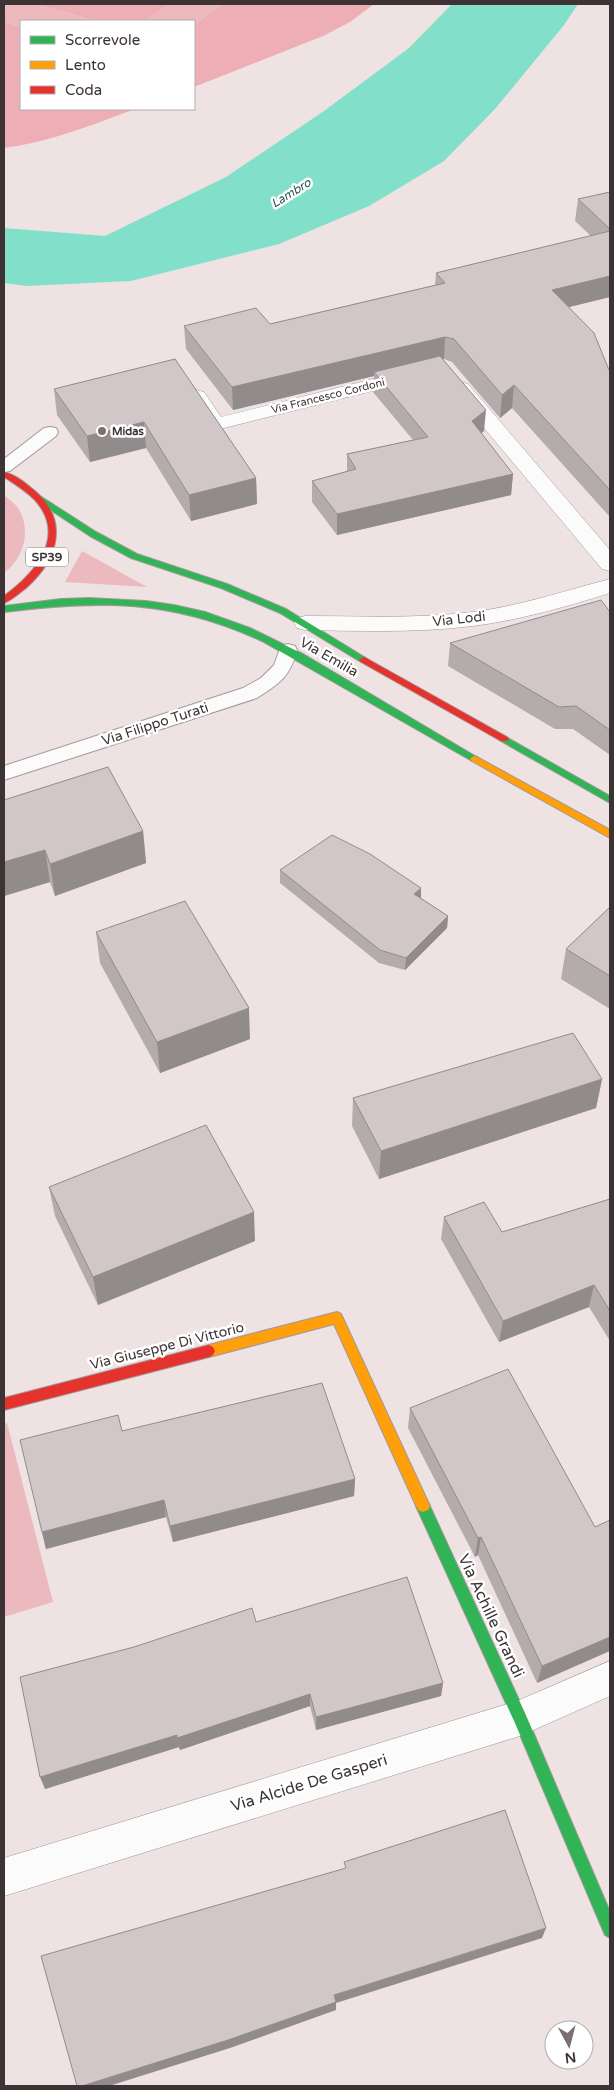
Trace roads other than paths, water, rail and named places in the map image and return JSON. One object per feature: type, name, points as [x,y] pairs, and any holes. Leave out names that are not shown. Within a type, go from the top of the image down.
[{"type":"street","name":"Via Francesco Cordoni","points":[[186,381],[216,424],[425,372]]},
{"type":"street","points":[[450,375],[610,564]]},
{"type":"street","name":"SP39","points":[[4,474],[29,489],[40,500],[50,517],[53,537],[48,557],[35,576],[15,594],[4,600]]},
{"type":"street","name":"Via Emilia","points":[[40,500],[116,548],[157,565],[246,594],[305,623],[344,648],[610,800]]},
{"type":"street","name":"Via Lodi","points":[[305,623],[398,624],[472,619],[550,604],[610,586]]},
{"type":"street","name":"Via Emilia","points":[[4,609],[31,604],[72,601],[116,601],[152,604],[185,610],[216,619],[260,636],[288,650],[389,710],[610,834]]},
{"type":"street","name":"Via Giuseppe Di Vittorio","points":[[4,1404],[337,1318]]},
{"type":"street","name":"Via Achille Grandi","points":[[337,1318],[520,1718],[610,1930]]},
{"type":"street","name":"Via Alcide De Gasperi","points":[[4,1878],[520,1718],[610,1678]]},
{"type":"lane","points":[[4,467],[50,432]]},
{"type":"lane","name":"Via Filippo Turati","points":[[4,773],[250,693],[268,682],[283,667],[288,650]]},
{"type":"water","name":"Lambro","points":[[452,4],[578,4],[564,25],[495,109],[444,161],[369,206],[279,244],[131,281],[26,286],[4,283],[4,228],[105,236],[226,177],[324,111],[409,48]]},
{"type":"place","name":"Midas","points":[[102,431]]}]
